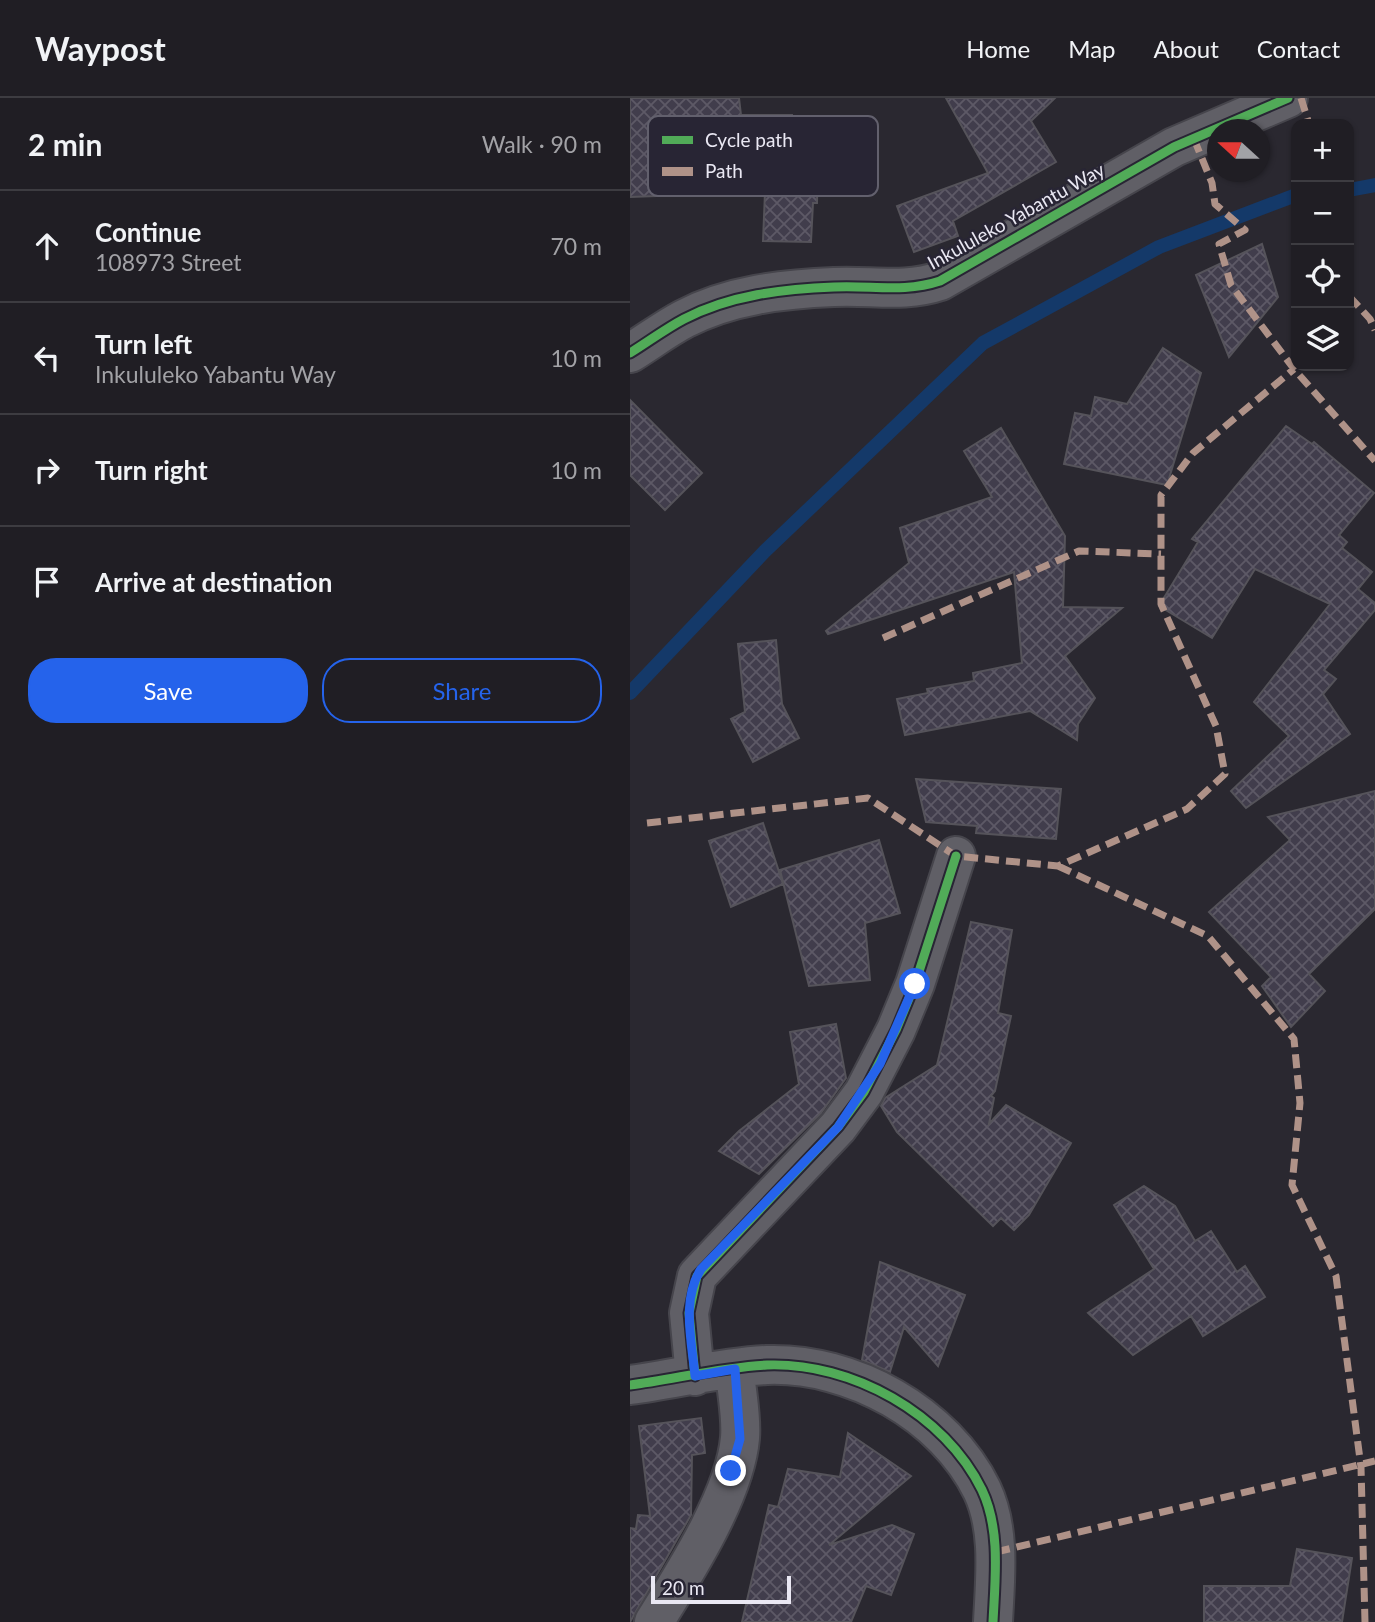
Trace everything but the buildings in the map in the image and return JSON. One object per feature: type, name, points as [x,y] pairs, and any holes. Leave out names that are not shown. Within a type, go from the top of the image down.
[{"type":"street","name":"Inkululeko Yabantu Way","points":[[630,353],[683,320],[715,306],[759,294],[838,286],[916,289],[940,281],[1174,147],[1288,98]]},
{"type":"street","points":[[695,1376],[689,1313],[697,1276],[838,1127],[864,1091],[896,1030],[915,984],[956,856]]},
{"type":"street","points":[[630,1385],[768,1365],[820,1370],[894,1399],[942,1433],[983,1492],[996,1552],[993,1622]]},
{"type":"street","points":[[654,1622],[714,1516],[731,1471],[740,1439],[735,1369]]},
{"type":"waterway","points":[[1354,189],[1375,185]]},
{"type":"waterway","points":[[630,693],[765,551],[983,343],[1159,247],[1291,197]]},
{"type":"marked path","points":[[1301,98],[1307,119]]},
{"type":"marked path","points":[[1194,139],[1212,183],[1215,204],[1245,230],[1219,244],[1231,285],[1294,369],[1375,461]]},
{"type":"marked path","points":[[1354,301],[1370,319],[1375,330]]},
{"type":"marked path","points":[[647,823],[868,798],[956,856],[1058,866],[1187,809],[1225,774],[1216,726],[1161,604],[1161,495],[1193,453],[1292,371]]},
{"type":"marked path","points":[[883,638],[1079,551],[1161,554]]},
{"type":"marked path","points":[[1058,866],[1208,936],[1294,1039],[1300,1103],[1292,1185],[1336,1276],[1361,1467],[1365,1622]]},
{"type":"marked path","points":[[996,1552],[1375,1461]]},
{"type":"cycle path","points":[[630,353],[684,319],[738,299],[796,289],[900,288],[940,281],[1174,147],[1288,98]]},
{"type":"cycle path","points":[[695,1376],[689,1313],[697,1276],[838,1127],[864,1092],[896,1030],[915,984],[956,856]]},
{"type":"cycle path","points":[[630,1385],[750,1366],[799,1366],[863,1383],[920,1416],[945,1438],[966,1463],[988,1505],[994,1538],[993,1622]]},
{"type":"route","points":[[731,1471],[740,1439],[735,1369],[695,1376],[689,1313],[693,1286],[701,1269],[838,1127],[880,1064],[915,984]]}]
